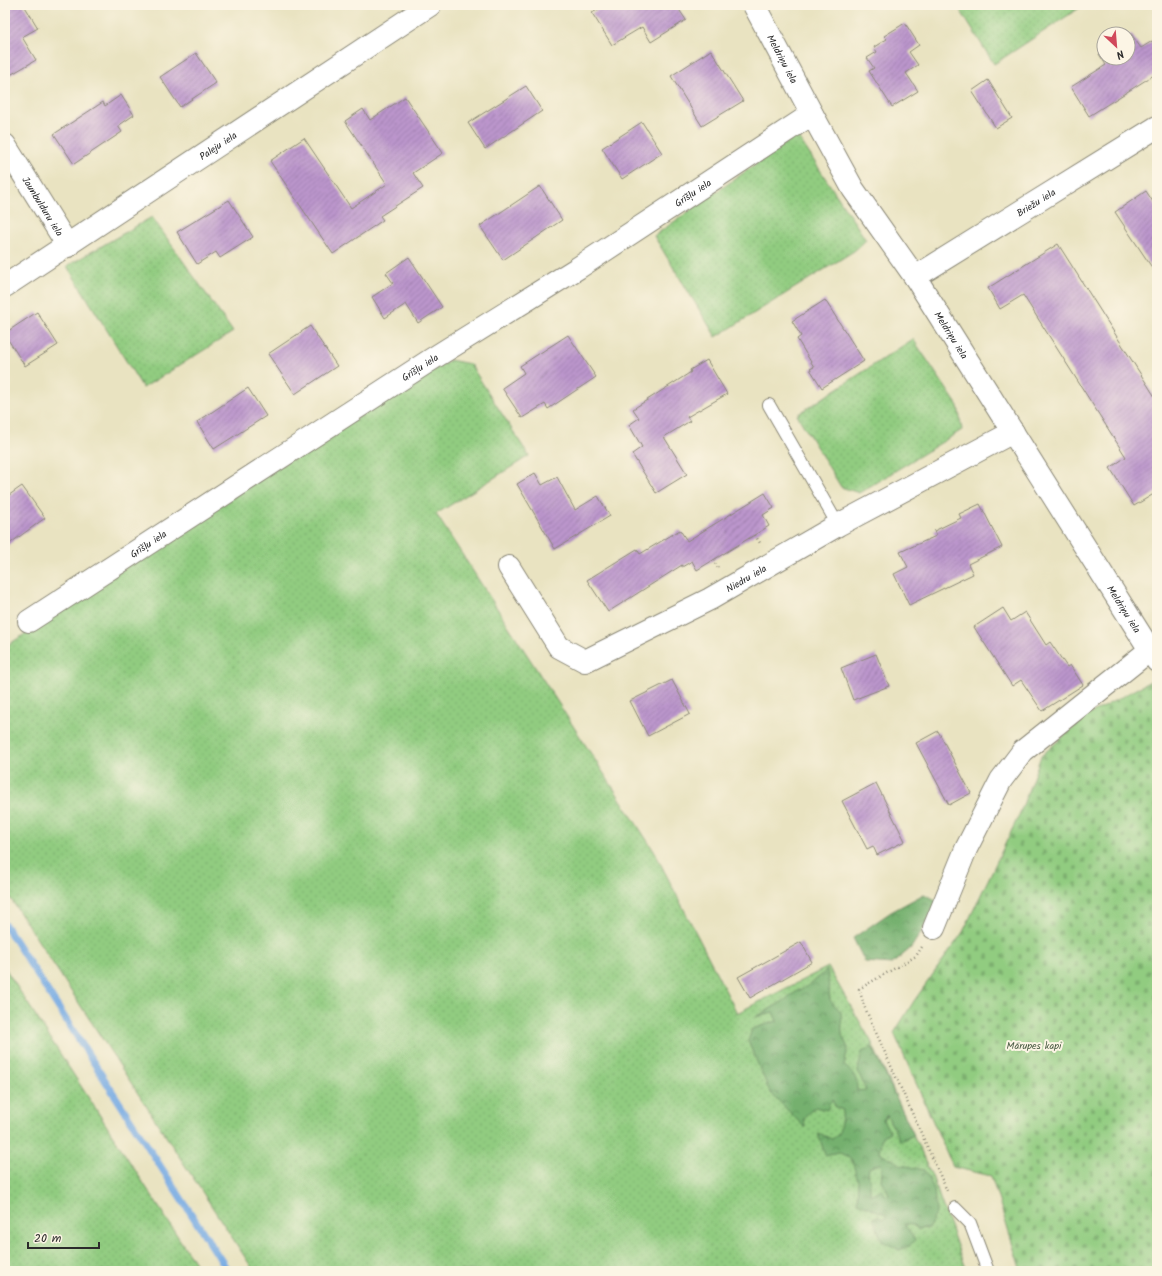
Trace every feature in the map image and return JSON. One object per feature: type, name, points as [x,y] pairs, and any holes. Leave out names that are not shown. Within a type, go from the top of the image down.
[{"type":"street","name":"Paleju iela","points":[[5,286],[68,246],[430,5]]},
{"type":"street","name":"Meldriņu iela","points":[[754,5],[853,189],[915,277],[1153,655]]},
{"type":"street","name":"Grīšļu iela","points":[[29,622],[432,360],[578,268],[812,114]]},
{"type":"street","name":"Briežu iela","points":[[915,277],[1157,127]]},
{"type":"street","name":"Jaunbulduru iela","points":[[5,145],[68,246]]},
{"type":"street","name":"Niedru iela","points":[[509,567],[559,647],[585,661],[710,599],[838,526],[1014,432]]},
{"type":"street","points":[[934,928],[966,849],[1001,780],[1024,751],[1153,655]]},
{"type":"lane","points":[[769,405],[838,526]]},
{"type":"lane","points":[[955,1208],[970,1223],[988,1271]]},
{"type":"path","points":[[934,928],[916,956],[859,989],[865,1008],[955,1208]]},
{"type":"green space","points":[[957,5],[1084,5],[994,64]]},
{"type":"green space","points":[[797,135],[866,240],[854,251],[716,337],[654,236]]},
{"type":"green space","points":[[152,217],[233,332],[143,388],[67,266]]},
{"type":"green space","points":[[913,339],[958,406],[962,430],[859,493],[841,487],[797,415]]},
{"type":"green space","points":[[450,360],[470,364],[529,456],[436,514],[654,851],[737,1013],[828,967],[871,1041],[932,1176],[966,1271],[254,1271],[5,890],[5,647],[274,470]]},
{"type":"green space","name":"Mārupes kapi","points":[[1154,679],[1157,683],[1157,1271],[1021,1271],[991,1176],[953,1167],[894,1033],[914,1001],[963,932],[1020,813],[1041,756],[1085,717]]},
{"type":"green space","points":[[924,894],[938,901],[931,917],[911,948],[892,964],[865,962],[853,938],[891,912]]},
{"type":"green space","points":[[5,968],[200,1271],[5,1271]]},
{"type":"green space","points":[[827,970],[830,1000],[841,1012],[842,1035],[848,1048],[844,1066],[855,1076],[857,1091],[866,1090],[858,1071],[862,1052],[872,1047],[914,1135],[900,1141],[887,1115],[883,1120],[890,1132],[882,1136],[879,1152],[902,1165],[924,1170],[934,1189],[936,1213],[929,1228],[918,1229],[913,1225],[904,1224],[915,1240],[909,1246],[900,1250],[882,1241],[873,1218],[878,1216],[883,1220],[887,1215],[857,1202],[858,1181],[852,1160],[839,1152],[825,1155],[818,1133],[832,1139],[839,1134],[843,1110],[835,1107],[832,1099],[827,1110],[815,1107],[804,1117],[805,1128],[770,1092],[748,1041],[752,1029],[777,1021],[773,1012],[756,1017],[811,984]],"holes":[[[881,1163],[881,1181],[887,1189],[889,1196],[885,1195],[882,1189],[870,1195],[870,1180],[868,1174],[869,1168]]]},
{"type":"building","points":[[14,5],[24,5],[38,28],[22,37],[36,60],[5,78],[5,9],[6,10]]},
{"type":"building","points":[[605,5],[676,5],[686,20],[651,42],[642,27],[612,45],[592,13]]},
{"type":"building","points":[[905,23],[919,45],[909,52],[918,65],[906,73],[918,91],[892,107],[869,71],[874,68],[867,58],[877,52],[874,47],[887,39],[884,36]]},
{"type":"building","points":[[1157,38],[1157,73],[1089,116],[1071,87],[1104,66],[1136,66],[1136,41],[1141,48]]},
{"type":"building","points":[[711,50],[743,101],[702,126],[671,76]]},
{"type":"building","points":[[196,53],[216,83],[180,107],[160,77]]},
{"type":"building","points":[[988,80],[1012,118],[996,128],[972,91]]},
{"type":"building","points":[[526,86],[542,111],[485,149],[468,123]]},
{"type":"building","points":[[121,95],[134,115],[118,126],[122,132],[74,164],[54,134],[103,102],[105,106]]},
{"type":"building","points":[[405,97],[443,153],[413,173],[423,188],[380,216],[383,220],[333,254],[270,161],[304,138],[351,208],[387,184],[345,121],[363,109],[370,120]]},
{"type":"building","points":[[642,122],[662,153],[622,179],[602,148]]},
{"type":"building","points":[[540,186],[562,220],[503,260],[480,226]]},
{"type":"building","points":[[1146,191],[1157,208],[1157,275],[1115,212]]},
{"type":"building","points":[[229,200],[253,237],[220,258],[216,252],[197,264],[177,232]]},
{"type":"building","points":[[1058,244],[1157,400],[1157,492],[1134,506],[1110,468],[1126,457],[1023,295],[1000,309],[988,288]]},
{"type":"building","points":[[409,257],[442,307],[418,323],[406,304],[385,318],[372,297],[393,283],[386,273]]},
{"type":"building","points":[[825,300],[864,361],[822,388],[810,369],[814,367],[797,339],[801,336],[792,321]]},
{"type":"building","points":[[37,312],[58,345],[25,366],[5,333]]},
{"type":"building","points":[[310,326],[337,366],[295,394],[268,354]]},
{"type":"building","points":[[568,335],[596,377],[548,409],[545,404],[522,418],[502,388],[524,373],[520,366]]},
{"type":"building","points":[[707,360],[727,394],[687,417],[690,421],[664,437],[687,474],[656,493],[632,454],[642,447],[629,425],[639,418],[633,409]]},
{"type":"building","points":[[248,388],[266,416],[214,449],[197,422]]},
{"type":"building","points":[[535,473],[542,485],[557,477],[575,510],[598,496],[610,516],[555,549],[517,484]]},
{"type":"building","points":[[22,486],[45,518],[5,547],[5,498]]},
{"type":"building","points":[[765,493],[774,508],[763,515],[769,526],[697,570],[692,561],[682,567],[682,565],[608,612],[587,580],[637,549],[640,554],[680,530],[687,541]]},
{"type":"building","points":[[980,504],[1002,547],[968,564],[973,574],[909,605],[894,574],[908,567],[900,552],[936,536],[934,531],[961,518],[959,514]]},
{"type":"building","points":[[1003,608],[1011,621],[1025,612],[1046,645],[1050,642],[1067,667],[1070,665],[1083,685],[1042,711],[1021,680],[1012,686],[974,627]]},
{"type":"building","points":[[876,654],[889,686],[853,700],[841,668]]},
{"type":"building","points":[[672,680],[690,714],[648,736],[630,701]]},
{"type":"building","points":[[938,731],[971,793],[949,805],[916,743]]},
{"type":"building","points":[[876,783],[905,841],[877,855],[873,846],[867,849],[842,801]]},
{"type":"building","points":[[801,942],[812,962],[750,998],[738,977]]},
{"type":"waterway","points":[[5,925],[228,1271]]}]
